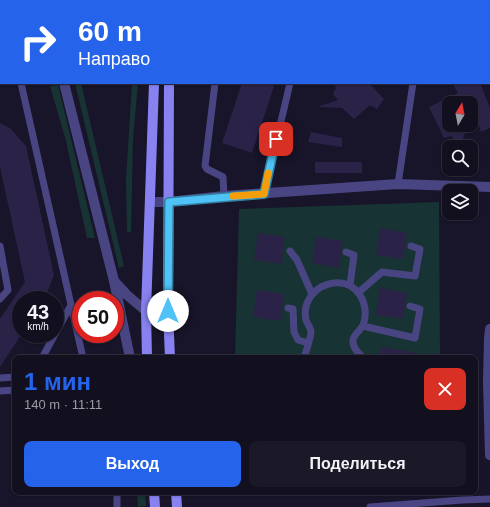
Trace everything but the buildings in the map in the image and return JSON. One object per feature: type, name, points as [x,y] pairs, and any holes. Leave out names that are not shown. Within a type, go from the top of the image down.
[{"type":"main road","points":[[147,355],[146,311],[154,84]]},
{"type":"main road","points":[[168,84],[168,311],[170,355]]},
{"type":"main road","points":[[154,495],[155,507]]},
{"type":"main road","points":[[176,495],[178,507]]},
{"type":"street","points":[[64,84],[114,281],[129,355]]},
{"type":"street","points":[[150,202],[169,202],[224,196],[398,184],[490,187]]},
{"type":"street","points":[[114,281],[127,295],[146,311],[168,311]]},
{"type":"street","points":[[490,329],[488,381],[490,455]]},
{"type":"lane","points":[[21,84],[82,355]]},
{"type":"lane","points":[[214,84],[205,166],[207,169],[223,177],[224,196]]},
{"type":"lane","points":[[264,194],[290,84]]},
{"type":"lane","points":[[398,184],[413,84]]},
{"type":"lane","points":[[0,246],[8,290],[0,299]]},
{"type":"lane","points":[[359,292],[382,272],[415,276],[420,249],[411,246]]},
{"type":"lane","points":[[290,250],[297,260],[312,294]]},
{"type":"lane","points":[[346,252],[354,255],[350,286]]},
{"type":"lane","points":[[305,355],[311,331],[306,319],[306,304],[312,294],[320,288],[334,283],[348,284],[359,292],[365,305],[363,326],[353,339],[354,347],[361,355]]},
{"type":"lane","points":[[44,355],[71,305]]},
{"type":"lane","points":[[363,326],[415,338],[420,309],[410,306]]},
{"type":"lane","points":[[288,308],[293,309],[294,332],[298,340],[308,343]]},
{"type":"lane","points":[[0,378],[12,377]]},
{"type":"lane","points":[[0,391],[12,390]]},
{"type":"lane","points":[[117,495],[117,507]]},
{"type":"lane","points":[[370,507],[490,499]]},
{"type":"green space","points":[[75,84],[81,84],[124,266],[119,268]]},
{"type":"green space","points":[[132,84],[138,84],[133,139],[131,232],[127,232],[126,179]]},
{"type":"green space","points":[[58,85],[95,238],[87,238],[66,141],[50,86]]},
{"type":"green space","points":[[439,202],[440,355],[235,355],[239,209]]},
{"type":"green space","points":[[137,495],[145,495],[146,506],[138,507]]},
{"type":"slow traffic","points":[[233,196],[264,194],[268,173]]},
{"type":"route","points":[[168,311],[169,202],[224,196],[264,194],[276,139]]}]
